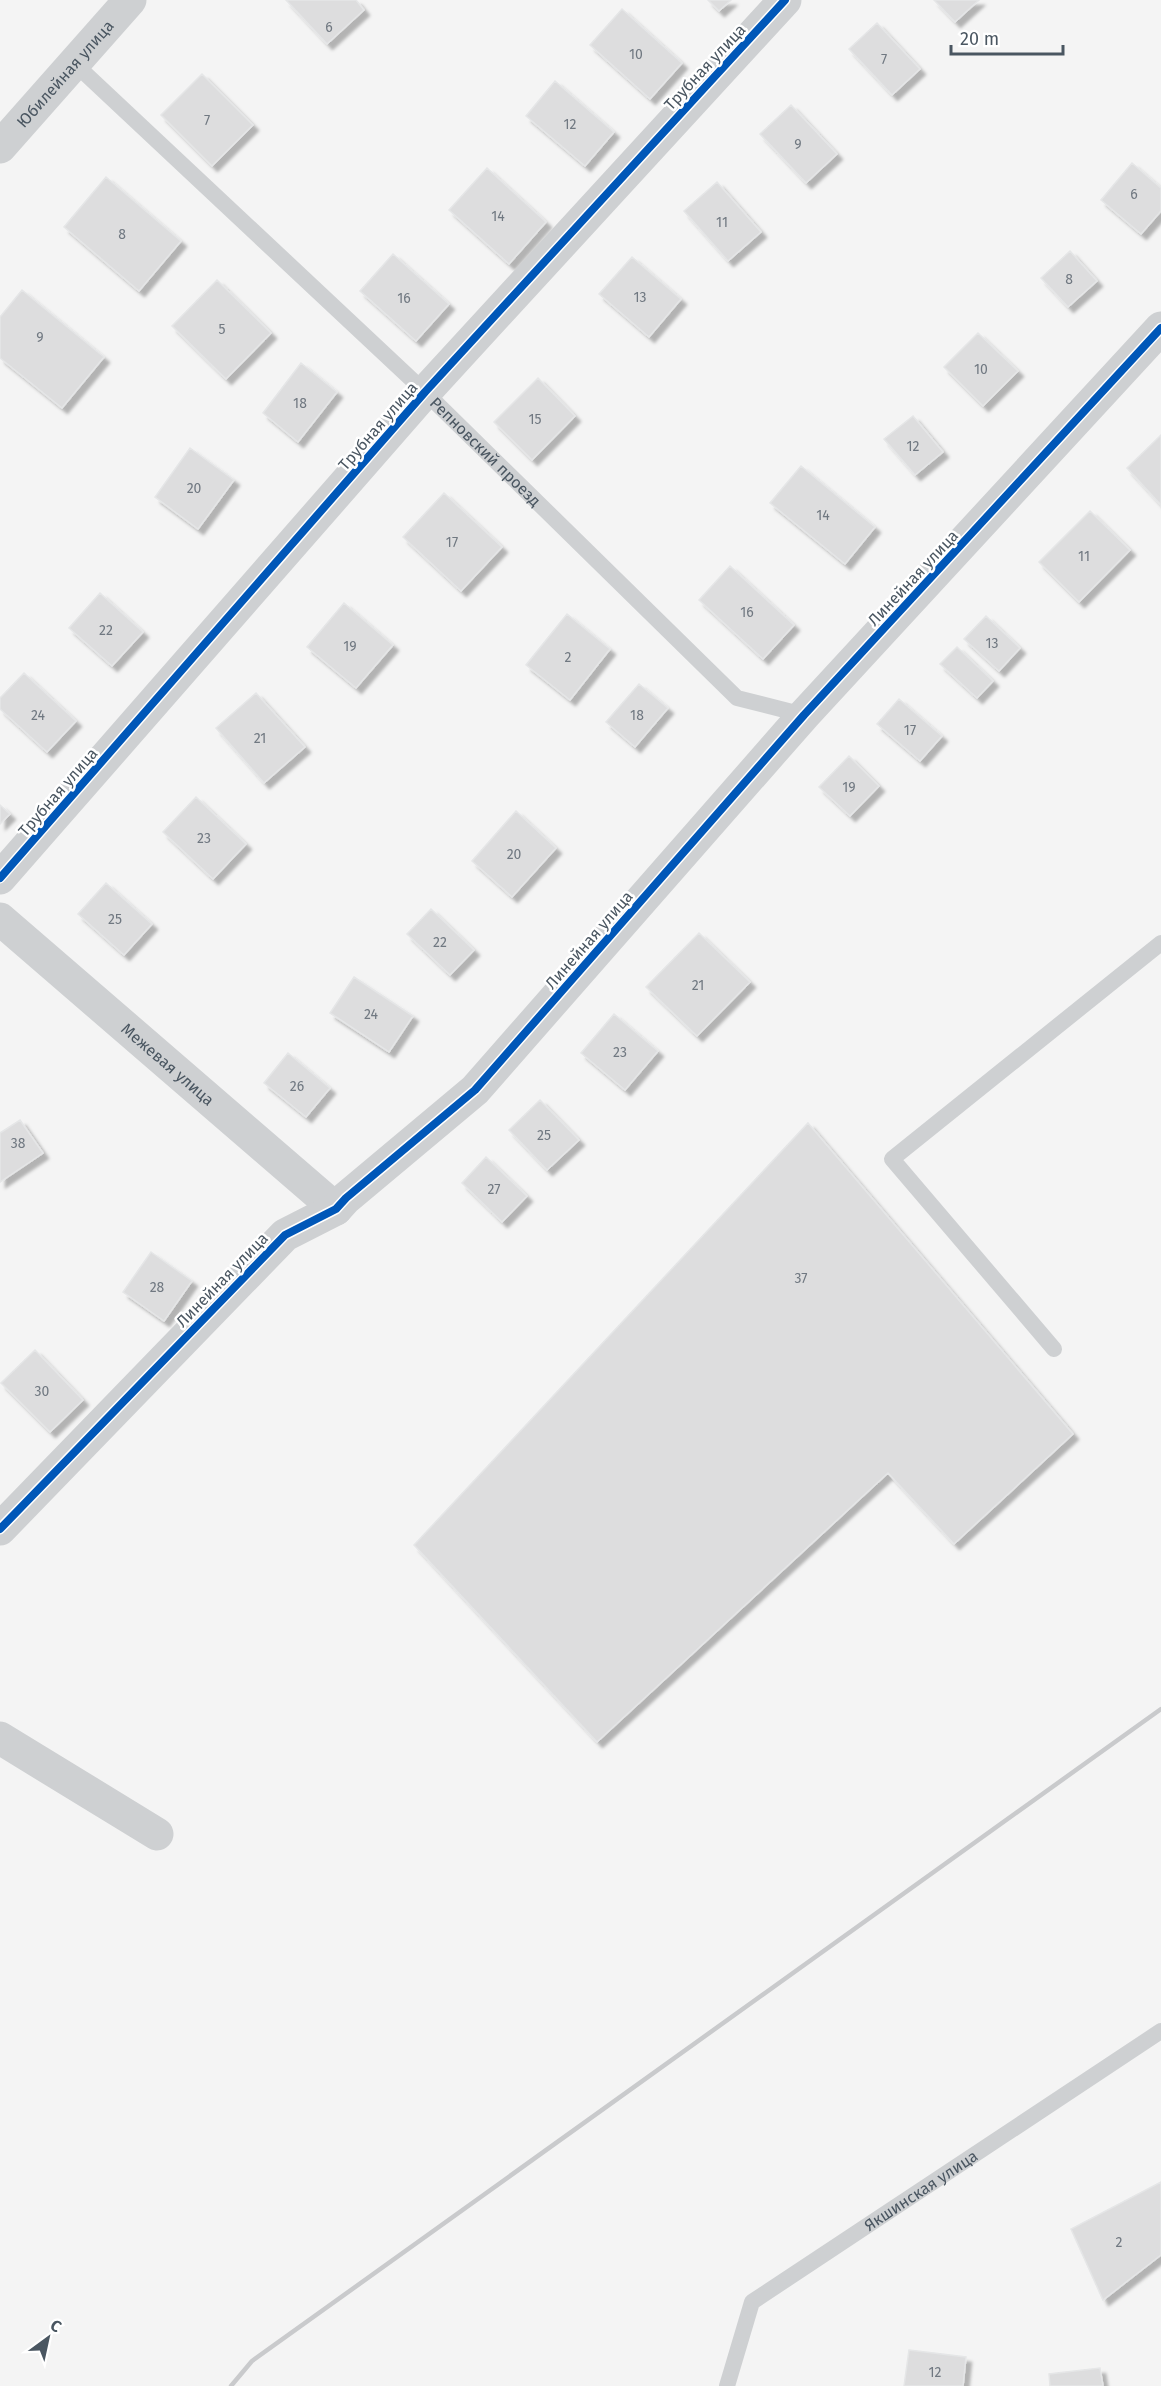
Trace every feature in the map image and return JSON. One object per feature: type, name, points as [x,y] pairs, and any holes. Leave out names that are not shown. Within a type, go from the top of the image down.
[{"type":"street","name":"Юбилейная улица","points":[[0,147],[130,0]]},
{"type":"street","name":"Трубная улица","points":[[0,878],[425,392],[785,0]]},
{"type":"street","name":"Линейная улица","points":[[0,1529],[285,1235],[336,1209],[346,1198],[475,1090],[804,715],[1161,328]]},
{"type":"street","name":"Межевая улица","points":[[0,919],[336,1209]]},
{"type":"street","points":[[0,1738],[157,1834]]},
{"type":"lane","name":"Репновский проезд","points":[[74,63],[425,392],[737,698],[804,715]]},
{"type":"lane","points":[[1054,1349],[892,1159],[1161,943]]},
{"type":"lane","name":"Якшинская улица","points":[[727,2386],[752,2302],[1161,2031]]},
{"type":"building","points":[[286,0],[356,0],[364,10],[327,44]]},
{"type":"building","points":[[708,0],[731,0],[719,11]]},
{"type":"building","points":[[934,0],[979,0],[955,22]]},
{"type":"building","points":[[622,9],[682,63],[650,99],[590,45]]},
{"type":"building","points":[[877,23],[920,69],[892,95],[849,49]]},
{"type":"building","points":[[202,74],[253,125],[212,166],[161,115]]},
{"type":"building","points":[[555,81],[614,132],[585,166],[526,116]]},
{"type":"building","points":[[791,105],[837,154],[806,183],[760,134]]},
{"type":"building","points":[[1132,163],[1161,188],[1161,211],[1141,234],[1101,200]]},
{"type":"building","points":[[487,168],[546,222],[509,264],[449,210]]},
{"type":"building","points":[[106,177],[181,241],[139,291],[64,227]]},
{"type":"building","points":[[717,182],[761,232],[728,261],[684,211]]},
{"type":"building","points":[[1070,251],[1097,281],[1068,307],[1041,278]]},
{"type":"building","points":[[393,254],[449,304],[416,341],[360,291]]},
{"type":"building","points":[[632,257],[681,299],[649,337],[599,294]]},
{"type":"building","points":[[217,280],[271,333],[226,379],[172,326]]},
{"type":"building","points":[[22,290],[104,357],[62,408],[0,358],[0,317]]},
{"type":"building","points":[[978,333],[1018,371],[983,406],[944,367]]},
{"type":"building","points":[[301,363],[337,392],[298,442],[263,413]]},
{"type":"building","points":[[538,378],[575,416],[532,460],[494,422]]},
{"type":"building","points":[[913,416],[943,452],[915,475],[884,439]]},
{"type":"building","points":[[1161,435],[1161,505],[1127,468]]},
{"type":"building","points":[[190,448],[234,480],[198,529],[155,497]]},
{"type":"building","points":[[801,466],[875,527],[845,564],[770,503]]},
{"type":"building","points":[[444,493],[502,547],[461,591],[403,537]]},
{"type":"building","points":[[1090,511],[1130,550],[1079,602],[1039,562]]},
{"type":"building","points":[[730,566],[794,625],[763,659],[699,600]]},
{"type":"building","points":[[100,593],[143,632],[112,666],[69,628]]},
{"type":"building","points":[[344,603],[393,645],[356,688],[307,647]]},
{"type":"building","points":[[567,614],[610,649],[570,700],[526,665]]},
{"type":"building","points":[[986,616],[1020,648],[999,671],[964,639]]},
{"type":"building","points":[[957,647],[993,681],[977,698],[940,664]]},
{"type":"building","points":[[24,673],[76,721],[47,752],[0,709],[0,698]]},
{"type":"building","points":[[639,684],[668,708],[635,747],[606,722]]},
{"type":"building","points":[[256,693],[305,747],[264,783],[216,728]]},
{"type":"building","points":[[899,699],[942,736],[920,761],[877,724]]},
{"type":"building","points":[[849,756],[879,786],[850,816],[819,787]]},
{"type":"building","points":[[196,797],[246,844],[213,879],[163,832]]},
{"type":"building","points":[[0,805],[10,814],[0,824]]},
{"type":"building","points":[[516,811],[556,848],[512,897],[472,861]]},
{"type":"building","points":[[106,883],[152,924],[124,955],[78,914]]},
{"type":"building","points":[[431,909],[474,950],[450,975],[407,934]]},
{"type":"building","points":[[699,933],[750,982],[697,1036],[646,987]]},
{"type":"building","points":[[354,977],[413,1016],[389,1052],[330,1013]]},
{"type":"building","points":[[614,1014],[658,1051],[625,1090],[581,1053]]},
{"type":"building","points":[[288,1053],[330,1088],[306,1117],[264,1083]]},
{"type":"building","points":[[540,1100],[579,1140],[547,1170],[509,1130]]},
{"type":"building","points":[[20,1120],[43,1153],[0,1182],[0,1133]]},
{"type":"building","points":[[808,1123],[1073,1434],[954,1544],[888,1473],[597,1742],[414,1545]]},
{"type":"building","points":[[486,1157],[527,1196],[502,1222],[462,1183]]},
{"type":"building","points":[[151,1252],[192,1281],[164,1321],[123,1292]]},
{"type":"building","points":[[35,1350],[83,1400],[50,1432],[1,1383]]},
{"type":"building","points":[[1161,2182],[1161,2255],[1103,2300],[1071,2229]]},
{"type":"building","points":[[909,2350],[966,2357],[963,2386],[904,2386]]},
{"type":"building","points":[[1100,2368],[1103,2386],[1050,2386],[1049,2374]]},
{"type":"railway","points":[[231,2386],[252,2361],[1161,1709]]},
{"type":"cycle path","points":[[0,878],[425,392],[785,0]]},
{"type":"cycle path","points":[[0,1529],[285,1235],[336,1209],[346,1198],[475,1090],[804,715],[1161,328]]}]
